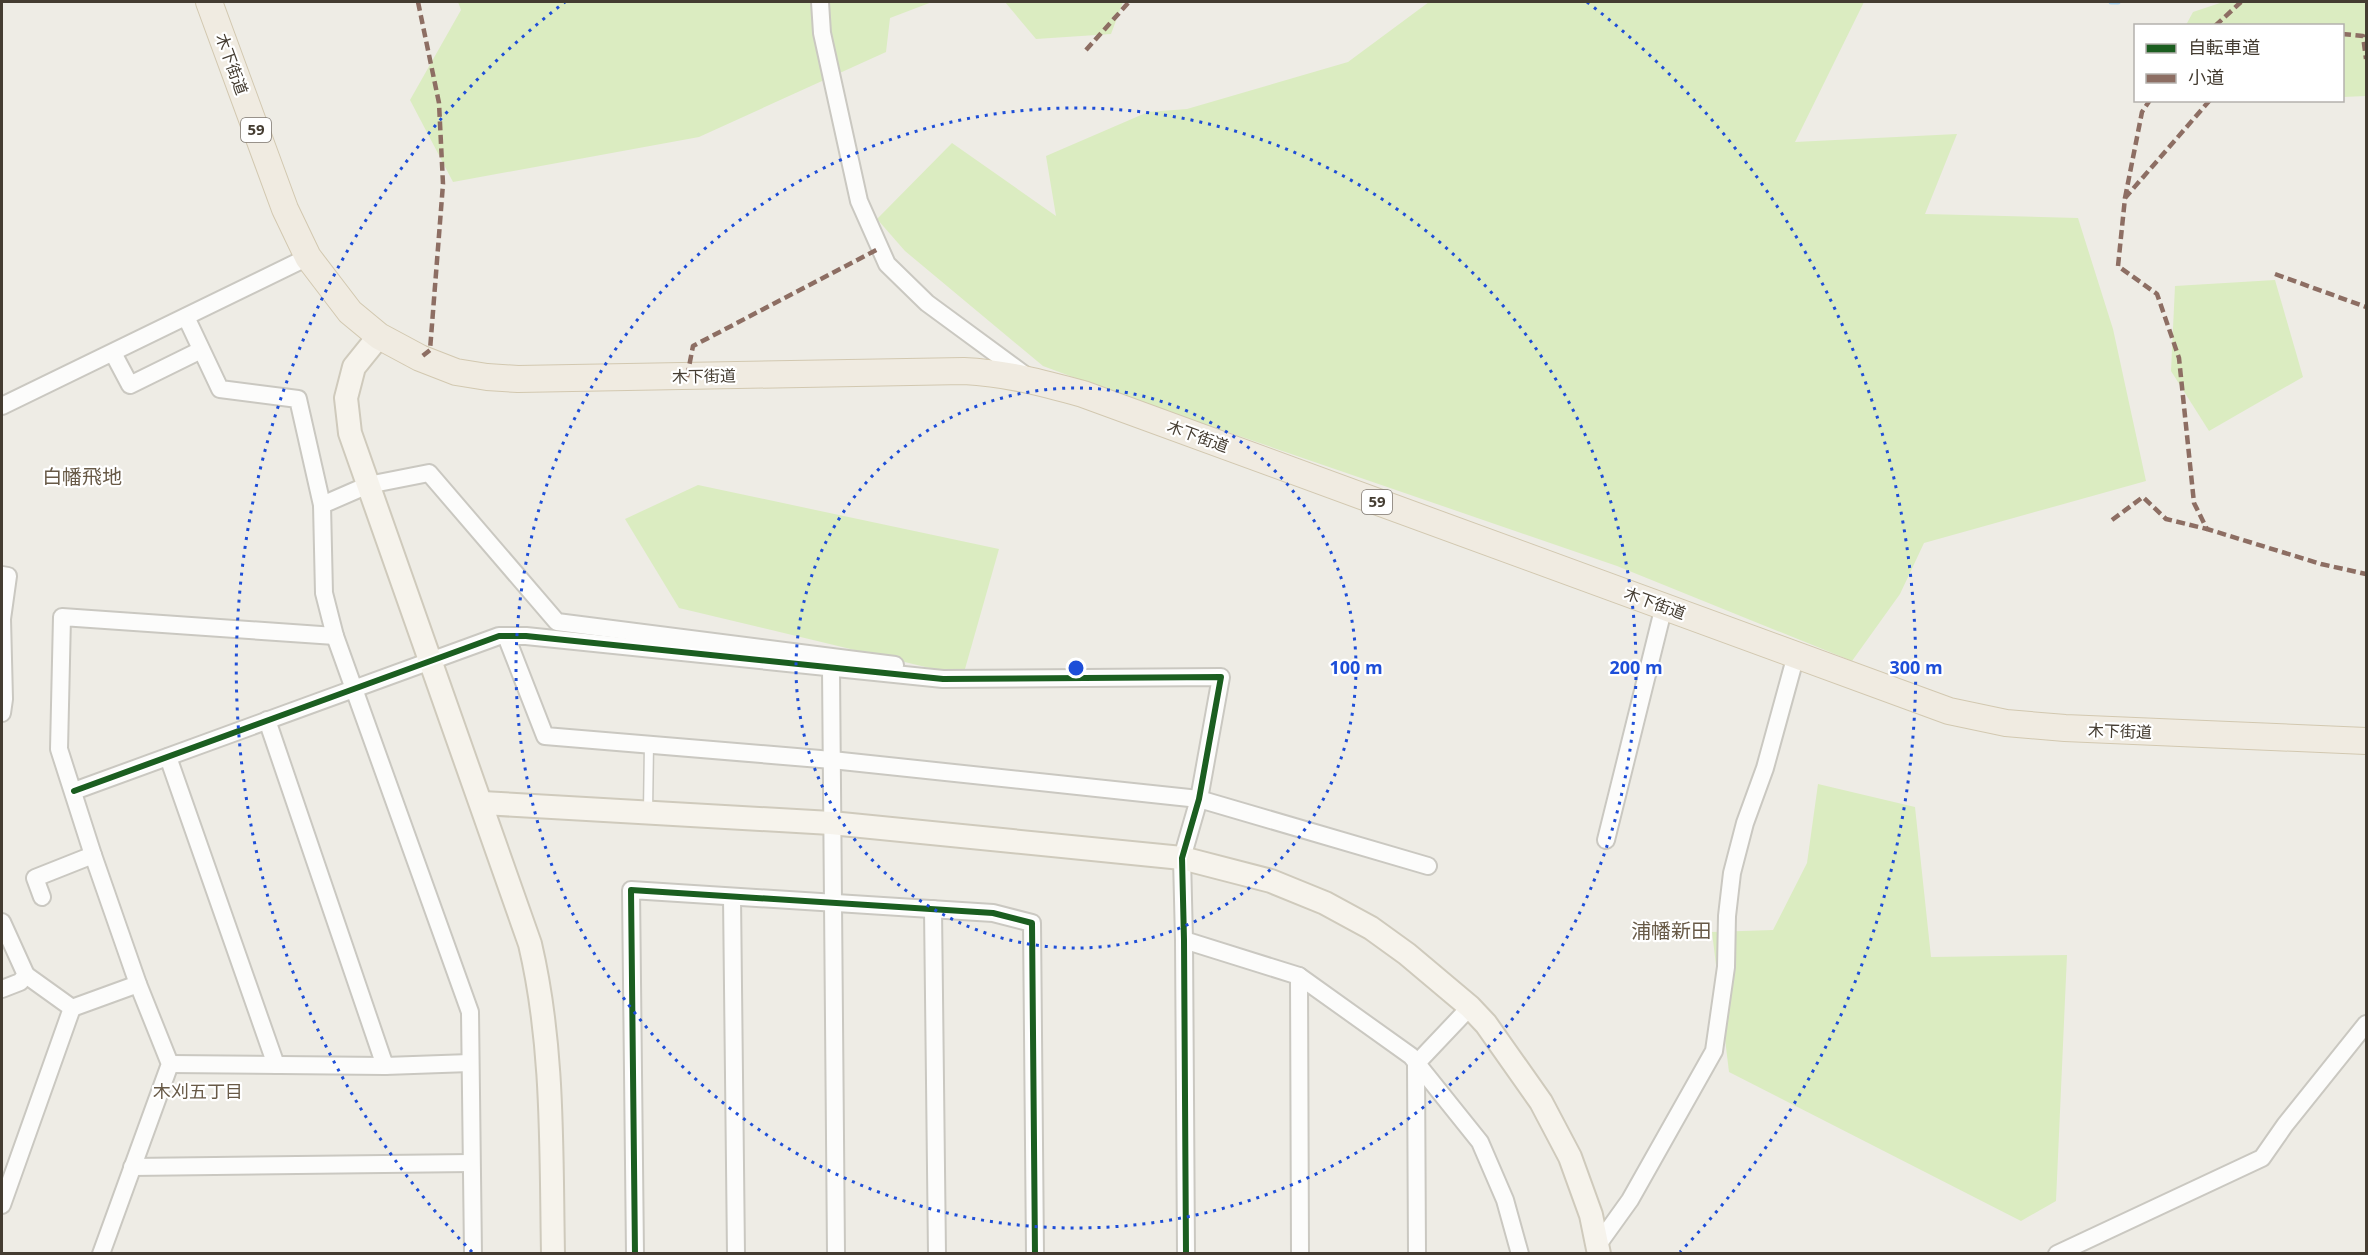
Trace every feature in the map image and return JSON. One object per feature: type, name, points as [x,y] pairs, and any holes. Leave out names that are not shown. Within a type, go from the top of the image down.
[{"type":"main road","name":"木下街道","points":[[210,2],[285,209],[308,257],[350,312],[380,336],[430,362],[456,372],[487,377],[556,379],[995,372],[1031,379],[1083,394],[1949,711],[2006,723],[2065,728],[2367,741]]},
{"type":"street","points":[[820,2],[822,33],[859,201],[887,264],[927,303],[1014,364],[1031,379]]},
{"type":"street","points":[[2,406],[308,257]]},
{"type":"street","points":[[186,317],[220,389],[298,399],[322,505],[324,593],[335,636],[470,1012],[473,1254]]},
{"type":"street","points":[[380,336],[354,367],[346,398],[350,433],[530,944],[540,986],[549,1064],[553,1254]]},
{"type":"street","points":[[112,353],[130,385],[201,350]]},
{"type":"street","points":[[322,505],[368,485],[429,473],[557,622],[739,646],[861,659],[913,668],[921,677]]},
{"type":"street","points":[[2,575],[8,576],[2,620],[4,699],[2,713]]},
{"type":"street","points":[[1606,840],[1664,606]]},
{"type":"street","points":[[100,1254],[170,1064],[138,984],[59,749],[62,617],[335,636]]},
{"type":"street","points":[[74,791],[499,636],[526,636],[943,679],[1221,677],[1198,799],[1182,858],[1186,1254]]},
{"type":"street","points":[[507,636],[545,736],[832,759],[1198,799],[1428,866]]},
{"type":"street","points":[[1598,1250],[1630,1200],[1714,1051],[1726,967],[1727,916],[1732,873],[1744,823],[1766,768],[1796,655]]},
{"type":"street","points":[[831,669],[836,1254]]},
{"type":"street","points":[[267,720],[385,1066]]},
{"type":"street","points":[[168,757],[276,1065]]},
{"type":"street","points":[[482,803],[831,823],[1182,858],[1272,881],[1325,903],[1371,928],[1407,954],[1470,1007],[1486,1024],[1541,1102],[1570,1157],[1591,1215],[1598,1250]]},
{"type":"street","points":[[42,897],[35,878],[93,855]]},
{"type":"street","points":[[635,1254],[631,890],[993,913],[1032,923],[1035,1254]]},
{"type":"street","points":[[732,897],[736,1254]]},
{"type":"street","points":[[933,909],[937,1254]]},
{"type":"street","points":[[2,922],[26,975],[72,1008]]},
{"type":"street","points":[[1184,940],[1299,976],[1410,1056],[1480,1142],[1505,1200],[1521,1254]]},
{"type":"street","points":[[2,988],[20,982],[26,975]]},
{"type":"street","points":[[1299,976],[1300,1254]]},
{"type":"street","points":[[72,1008],[138,984]]},
{"type":"street","points":[[1417,1254],[1416,1064],[1470,1007]]},
{"type":"street","points":[[2,1206],[72,1008]]},
{"type":"street","points":[[2057,1254],[2262,1158],[2285,1125],[2367,1024]]},
{"type":"street","points":[[170,1064],[385,1066],[470,1063]]},
{"type":"street","points":[[132,1167],[471,1163]]},
{"type":"lane","points":[[648,811],[649,744]]},
{"type":"green space","points":[[458,2],[932,2],[890,18],[886,52],[699,137],[453,182],[410,100],[461,10]]},
{"type":"green space","points":[[1005,2],[1123,2],[1111,34],[1036,39]]},
{"type":"green space","points":[[1429,2],[1864,2],[1795,142],[1957,134],[1925,214],[2078,218],[2113,329],[2146,481],[1924,543],[1900,594],[1852,661],[1617,566],[1143,403],[1043,366],[905,251],[877,219],[952,143],[1056,216],[1046,156],[1148,112],[1187,109],[1348,62]]},
{"type":"green space","points":[[2223,2],[2366,2],[2366,96],[2344,97],[2344,24],[2187,24],[2193,12]]},
{"type":"green space","points":[[2275,280],[2303,377],[2209,431],[2171,371],[2175,286]]},
{"type":"green space","points":[[698,485],[999,549],[963,676],[679,608],[625,519]]},
{"type":"green space","points":[[1818,784],[1915,807],[1931,957],[2067,955],[2056,1201],[2021,1221],[1729,1072],[1712,932],[1773,930],[1807,863]]},
{"type":"waterway","points":[[2111,2],[2118,2]]},
{"type":"marked path","points":[[418,2],[439,103],[443,184],[430,350],[420,358]]},
{"type":"marked path","points":[[1086,50],[1129,2]]},
{"type":"marked path","points":[[2217,24],[2241,2]]},
{"type":"marked path","points":[[2344,34],[2363,36],[2366,59]]},
{"type":"marked path","points":[[2125,198],[2142,112],[2149,102]]},
{"type":"marked path","points":[[2208,102],[2125,198],[2118,266],[2157,294],[2179,358],[2194,503],[2207,529],[2321,564],[2366,574]]},
{"type":"marked path","points":[[687,377],[693,346],[880,248]]},
{"type":"marked path","points":[[2275,274],[2366,307]]},
{"type":"marked path","points":[[2112,520],[2143,497],[2166,519],[2207,529]]},
{"type":"cycle path","points":[[74,791],[499,636],[526,636],[943,679],[1221,677],[1199,799],[1182,858],[1186,1254]]},
{"type":"cycle path","points":[[635,1254],[631,890],[993,913],[1032,923],[1035,1254]]},
{"type":"district","name":"白幡飛地","points":[[82,477]]},
{"type":"district","name":"浦幡新田","points":[[1671,931]]},
{"type":"district","name":"木刈五丁目","points":[[198,1092]]}]
